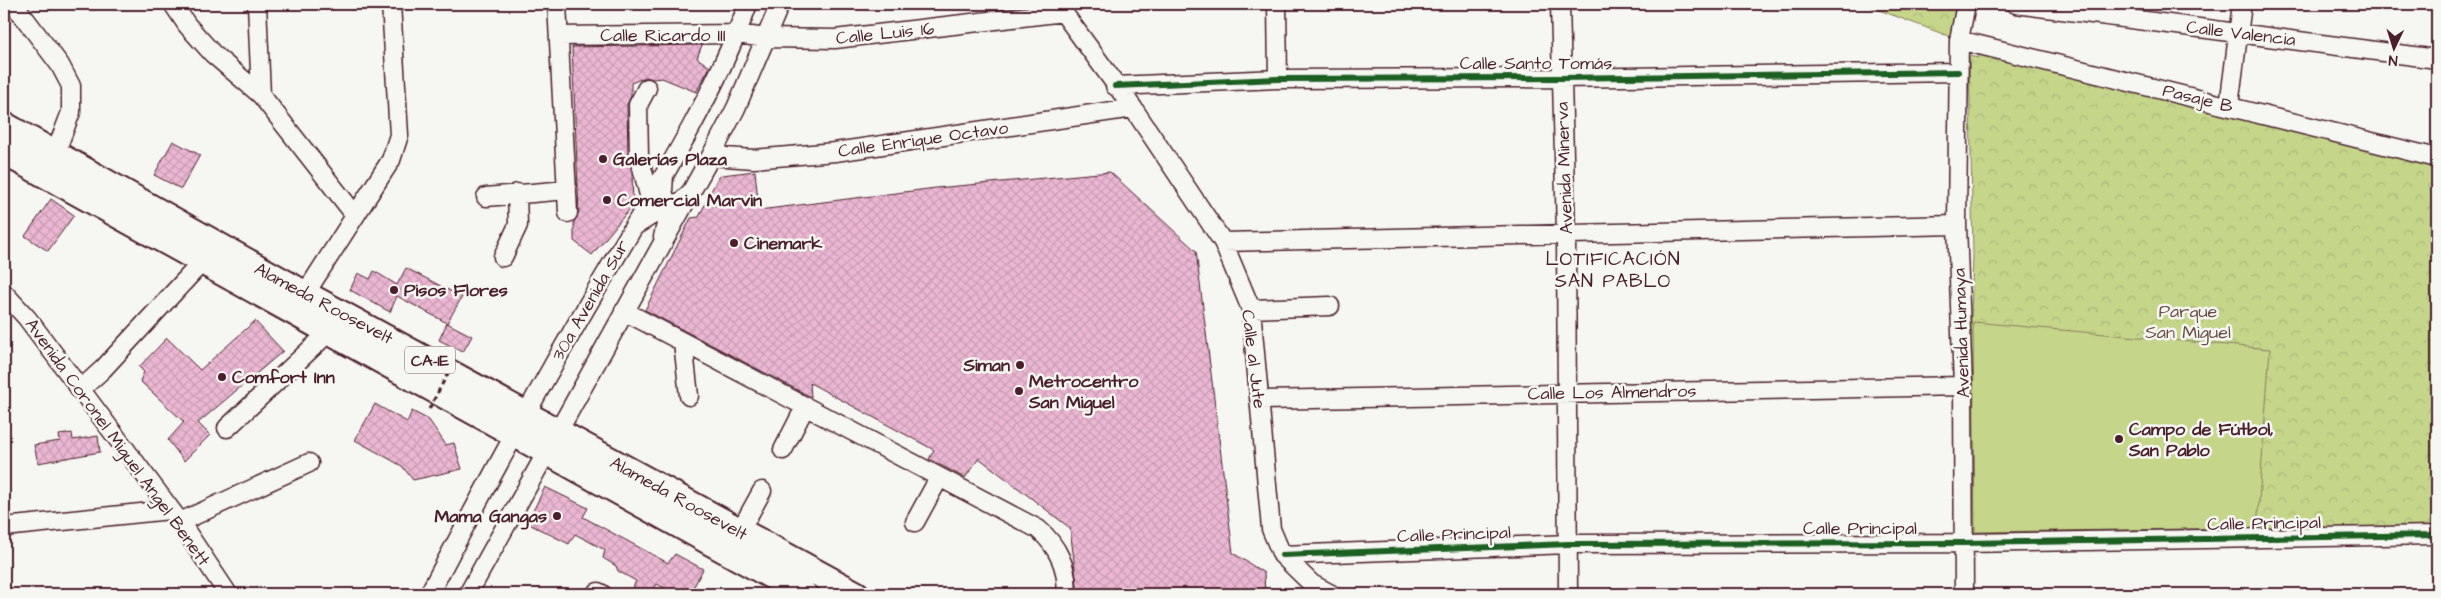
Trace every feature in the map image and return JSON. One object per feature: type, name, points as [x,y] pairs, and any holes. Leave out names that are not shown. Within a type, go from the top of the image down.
[{"type":"highway","name":"Alameda Roosevelt","points":[[4,125],[305,294],[803,594]]},
{"type":"highway","name":"Alameda Roosevelt","points":[[4,152],[330,331],[519,423]]},
{"type":"highway","name":"Alameda Roosevelt","points":[[552,442],[740,531],[856,594]]},
{"type":"street","points":[[14,4],[60,65],[71,86],[71,112],[55,154]]},
{"type":"street","points":[[174,4],[187,25],[213,54],[261,95],[355,216]]},
{"type":"street","points":[[257,4],[261,95]]},
{"type":"street","points":[[305,294],[392,160],[399,136],[391,4]]},
{"type":"street","points":[[557,4],[568,213]]},
{"type":"street","name":"30a Avenida Sur","points":[[429,594],[519,423],[664,175],[737,34],[748,4]]},
{"type":"street","name":"30a Avenida Sur","points":[[468,594],[711,156],[736,108],[780,4]]},
{"type":"street","points":[[1277,4],[1278,79]]},
{"type":"street","name":"Avenida Minerva","points":[[1560,4],[1566,233],[1568,594]]},
{"type":"street","name":"Avenida Humaya","points":[[1964,594],[1963,386],[1957,225],[1959,40],[1966,4]]},
{"type":"street","name":"Calle Valencia","points":[[2016,4],[2437,59]]},
{"type":"street","points":[[2229,106],[2242,4]]},
{"type":"street","name":"Calle Luis 16","points":[[766,38],[835,39],[1060,8]]},
{"type":"street","name":"Calle al Jute","points":[[1060,8],[1115,86],[1133,108],[1223,242],[1251,309],[1271,529],[1282,555],[1312,584],[1331,594]]},
{"type":"street","name":"Calle Ricardo III","points":[[559,36],[737,34],[766,38]]},
{"type":"street","name":"Pasaje B","points":[[1959,40],[2437,158]]},
{"type":"street","name":"Calle Santo Tomás","points":[[1115,86],[1278,79],[1561,78],[1958,72]]},
{"type":"street","points":[[647,88],[638,105],[639,156],[650,199]]},
{"type":"street","name":"Calle Enrique Octavo","points":[[711,156],[754,159],[835,152],[1133,108]]},
{"type":"street","points":[[664,175],[663,192],[666,200],[673,204],[680,202],[690,193]]},
{"type":"street","points":[[486,197],[567,190]]},
{"type":"street","points":[[503,257],[518,225],[517,194]]},
{"type":"street","points":[[632,228],[657,212],[665,214],[666,224],[660,250]]},
{"type":"street","points":[[1223,242],[1957,225]]},
{"type":"street","points":[[80,390],[103,369],[203,261]]},
{"type":"street","name":"Avenida Coronel Miguel Angel Benett","points":[[4,293],[27,318],[175,516],[228,594]]},
{"type":"street","points":[[1251,309],[1330,306]]},
{"type":"street","points":[[624,311],[1038,529],[1050,539],[1062,560],[1066,594]]},
{"type":"street","points":[[227,428],[330,331]]},
{"type":"street","points":[[683,342],[689,396]]},
{"type":"street","name":"Calle Los Almendros","points":[[1260,400],[1567,392],[1963,386]]},
{"type":"street","points":[[783,450],[805,407]]},
{"type":"street","points":[[4,527],[175,516],[309,462]]},
{"type":"street","points":[[914,522],[939,478]]},
{"type":"street","points":[[740,531],[762,491]]},
{"type":"street","name":"Calle Principal","points":[[1282,555],[1569,544],[1964,543],[2437,535]]},
{"type":"path","points":[[429,409],[455,360]]},
{"type":"green space","points":[[1863,4],[1965,4],[1959,40]]},
{"type":"green space","name":"Parque San Miguel","points":[[1979,45],[2437,160],[2437,535],[1964,543],[1973,254],[1969,56],[1978,58]]},
{"type":"green space","name":"Campo de Fútbol, San Pablo","points":[[1973,322],[2270,349],[2257,528],[1975,532]]},
{"type":"building","name":"Galerías Plaza","points":[[702,45],[697,58],[710,67],[696,92],[662,78],[653,79],[646,77],[631,83],[631,96],[627,105],[628,156],[632,172],[633,205],[592,255],[574,241],[574,222],[579,212],[572,47]]},
{"type":"building","points":[[173,141],[200,155],[181,189],[154,175]]},
{"type":"building","name":"Metrocentro San Miguel","points":[[755,171],[759,210],[936,188],[1110,172],[1196,251],[1233,553],[1264,573],[1265,594],[1078,594],[1070,528],[979,458],[965,478],[929,459],[934,450],[810,383],[811,397],[645,310],[691,218],[699,217],[717,179],[722,175]]},
{"type":"building","points":[[51,199],[74,215],[48,251],[25,236]]},
{"type":"building","points":[[406,268],[462,297],[447,323],[397,296],[390,312],[350,290],[358,273],[370,279],[374,271],[397,285]]},
{"type":"building","name":"Comfort Inn","points":[[255,321],[283,351],[198,423],[210,435],[184,461],[168,440],[184,422],[140,381],[144,372],[139,367],[167,338],[200,370]]},
{"type":"building","points":[[447,323],[472,336],[463,352],[439,340]]},
{"type":"building","points":[[375,404],[407,422],[412,411],[429,420],[446,445],[454,443],[462,469],[413,480],[402,466],[355,440]]},
{"type":"building","points":[[72,433],[73,440],[98,436],[100,452],[38,463],[34,445],[60,441],[59,435]]},
{"type":"building","points":[[545,487],[588,508],[583,517],[668,563],[675,554],[703,569],[690,594],[675,594],[657,584],[651,594],[645,594],[633,587],[636,581],[618,571],[616,566],[603,558],[605,550],[575,534],[569,544],[527,523]]},
{"type":"cycle path","points":[[1115,86],[1278,79],[1561,78],[1958,72]]},
{"type":"cycle path","points":[[1282,555],[1569,544],[1964,543],[2437,535]]},
{"type":"place","name":"Galerías Plaza","points":[[603,159]]},
{"type":"place","name":"Comercial Marvin","points":[[607,200]]},
{"type":"place","name":"Cinemark","points":[[734,243]]},
{"type":"place","name":"Pisos Flores","points":[[394,290]]},
{"type":"place","name":"Siman","points":[[1020,365]]},
{"type":"place","name":"Comfort Inn","points":[[222,377]]},
{"type":"place","name":"Metrocentro San Miguel","points":[[1019,391]]},
{"type":"place","name":"Campo de Fútbol, San Pablo","points":[[2119,439]]},
{"type":"place","name":"Mama Gangas","points":[[557,516]]},
{"type":"district","name":"LOTIFICACIÓN SAN PABLO","points":[[1613,269]]}]
